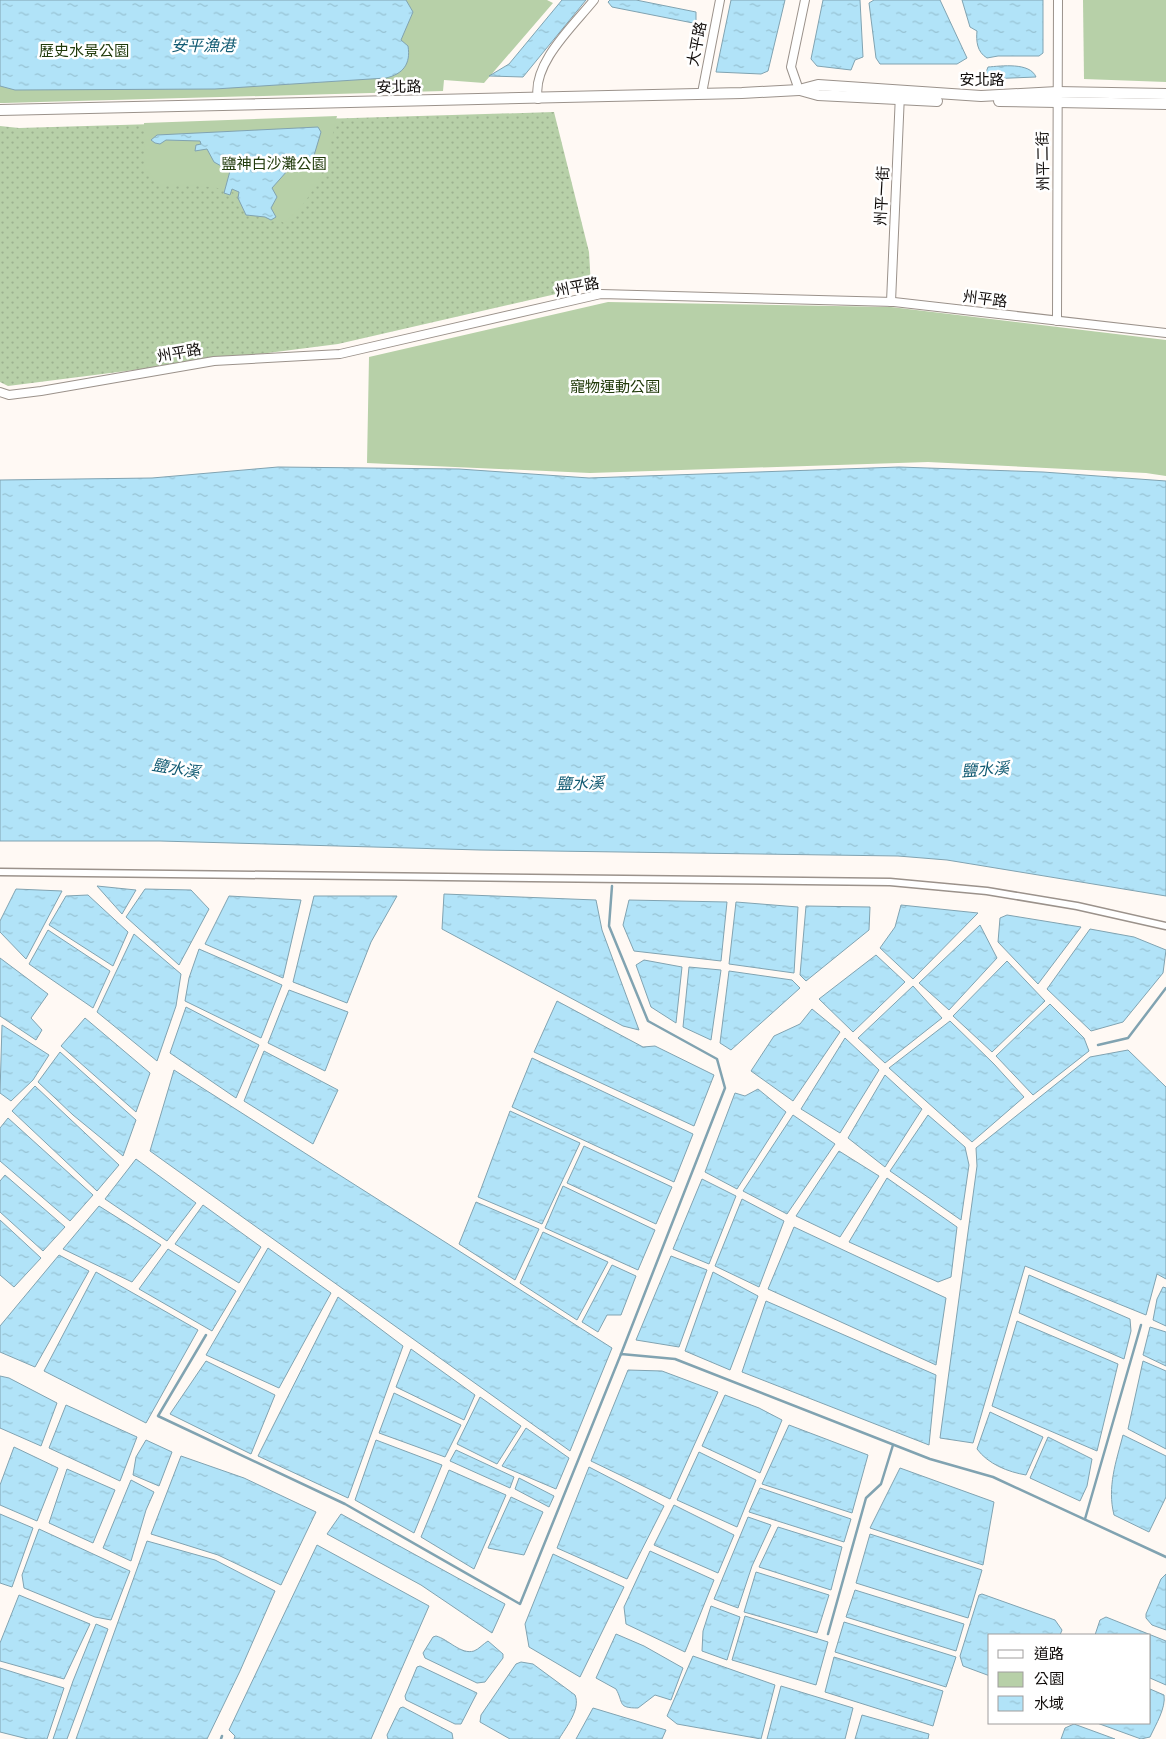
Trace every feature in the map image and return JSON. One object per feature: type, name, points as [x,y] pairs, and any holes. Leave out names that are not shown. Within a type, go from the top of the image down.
[{"type":"street","points":[[538,98],[539,82],[544,64],[594,0]]},
{"type":"street","name":"大平路","points":[[702,93],[720,0]]},
{"type":"street","points":[[799,90],[790,67],[805,0]]},
{"type":"street","name":"州平二街","points":[[1057,321],[1058,0]]},
{"type":"street","name":"安北路","points":[[0,110],[799,90],[818,95],[900,96],[1057,97],[1166,94]]},
{"type":"street","name":"州平一街","points":[[891,302],[900,96]]},
{"type":"street","name":"安北路","points":[[1057,97],[1166,104]]},
{"type":"street","name":"州平路","points":[[0,392],[9,395],[41,391],[214,361],[340,354],[601,294],[891,302],[1166,334]]},
{"type":"street","points":[[0,872],[890,882],[987,892],[1077,906],[1166,926]]},
{"type":"green space","name":"安平漁港","points":[[0,0],[547,0],[553,3],[484,83],[444,80],[443,91],[0,103]]},
{"type":"green space","points":[[1083,0],[1166,0],[1166,82],[1084,79]]},
{"type":"green space","points":[[554,112],[589,252],[591,286],[338,344],[8,386],[0,382],[0,126],[19,128]]},
{"type":"green space","name":"鹽神白沙灘公園","points":[[337,116],[321,174],[306,200],[284,223],[247,199],[232,192],[202,186],[161,186],[145,168],[144,123]]},
{"type":"green space","name":"寵物運動公園","points":[[608,302],[891,307],[1166,340],[1166,476],[1146,473],[928,462],[590,473],[367,463],[369,357]]},
{"type":"water","name":"安平漁港","points":[[0,0],[406,0],[413,12],[401,40],[408,46],[407,63],[397,74],[386,78],[215,89],[15,90],[0,86]]},
{"type":"water","points":[[562,0],[586,0],[523,77],[489,76],[509,64]]},
{"type":"water","points":[[610,0],[636,0],[696,12],[696,20],[693,23],[612,7],[608,2]]},
{"type":"water","points":[[731,0],[785,0],[768,71],[761,74],[716,72]]},
{"type":"water","points":[[823,0],[860,0],[863,57],[855,60],[851,70],[817,66],[811,59]]},
{"type":"water","points":[[874,0],[940,0],[967,58],[957,64],[880,64],[876,58],[869,3]]},
{"type":"water","points":[[962,0],[1043,0],[1043,53],[1039,56],[998,56],[987,58],[979,49],[977,31],[970,27]]},
{"type":"water","points":[[988,67],[1022,67],[1033,72],[1036,77],[987,79],[985,75]]},
{"type":"water","points":[[318,127],[321,132],[310,169],[288,170],[272,188],[277,197],[271,208],[276,217],[271,220],[265,217],[246,215],[238,198],[239,192],[232,189],[230,195],[224,193],[230,171],[214,162],[207,149],[195,151],[196,145],[201,144],[200,141],[166,140],[160,144],[151,140],[157,135]]},
{"type":"water","name":"鹽水溪","points":[[278,467],[459,469],[589,478],[899,467],[1043,472],[1166,481],[1166,896],[947,860],[898,856],[480,850],[160,841],[0,841],[0,480],[152,478]]},
{"type":"water","points":[[97,886],[136,890],[122,914]]},
{"type":"water","points":[[16,889],[62,891],[26,959],[0,932],[0,921]]},
{"type":"water","points":[[145,889],[191,890],[209,909],[179,965],[126,917]]},
{"type":"water","points":[[444,894],[596,900],[602,930],[639,1030],[623,1026],[442,929]]},
{"type":"water","points":[[88,895],[128,932],[113,966],[49,925],[66,896]]},
{"type":"water","points":[[229,896],[301,900],[283,978],[205,944]]},
{"type":"water","points":[[314,896],[397,896],[371,942],[347,1003],[293,982]]},
{"type":"water","points":[[629,900],[727,902],[721,961],[634,951],[623,925]]},
{"type":"water","points":[[736,902],[798,907],[794,973],[729,964]]},
{"type":"water","points":[[901,905],[978,913],[913,979],[880,948],[895,927]]},
{"type":"water","points":[[806,906],[870,907],[869,930],[806,981],[800,975]]},
{"type":"water","points":[[1007,915],[1081,927],[1038,984],[998,942],[1000,918]]},
{"type":"water","points":[[980,925],[997,958],[949,1010],[919,983]]},
{"type":"water","points":[[1090,929],[1134,937],[1166,950],[1163,973],[1123,1022],[1091,1031],[1047,989]]},
{"type":"water","points":[[48,930],[110,971],[93,1008],[29,964]]},
{"type":"water","points":[[134,934],[181,974],[176,1006],[157,1061],[97,1012]]},
{"type":"water","points":[[199,949],[282,985],[261,1038],[185,1001],[189,978]]},
{"type":"water","points":[[876,955],[905,982],[853,1032],[819,999]]},
{"type":"water","points":[[0,958],[48,994],[31,1018],[42,1030],[36,1040],[0,1016]]},
{"type":"water","points":[[644,960],[682,967],[676,1023],[651,1007],[636,965]]},
{"type":"water","points":[[1007,961],[1045,1001],[992,1052],[953,1016]]},
{"type":"water","points":[[689,967],[721,970],[711,1040],[683,1027]]},
{"type":"water","points":[[729,971],[792,980],[800,988],[731,1050],[720,1043]]},
{"type":"water","points":[[913,986],[942,1018],[885,1063],[858,1038]]},
{"type":"water","points":[[289,990],[348,1012],[325,1071],[268,1043]]},
{"type":"water","points":[[557,1001],[643,1047],[655,1046],[714,1075],[694,1126],[534,1052]]},
{"type":"water","points":[[1050,1004],[1084,1038],[1089,1051],[1033,1095],[996,1056]]},
{"type":"water","points":[[186,1007],[259,1045],[236,1098],[170,1053]]},
{"type":"water","points":[[812,1009],[840,1032],[793,1101],[751,1071],[774,1036],[800,1024]]},
{"type":"water","points":[[85,1018],[150,1073],[136,1112],[61,1046]]},
{"type":"water","points":[[950,1021],[994,1064],[1024,1097],[972,1142],[889,1068]]},
{"type":"water","points":[[2,1025],[49,1055],[33,1080],[11,1101],[0,1093]]},
{"type":"water","points":[[845,1038],[879,1070],[840,1133],[801,1109]]},
{"type":"water","points":[[1128,1050],[1166,1087],[1166,1279],[1157,1274],[1146,1315],[1025,1266],[973,1443],[940,1438],[977,1166],[976,1148],[1090,1057]]},
{"type":"water","points":[[264,1051],[338,1090],[313,1144],[244,1101]]},
{"type":"water","points":[[60,1052],[136,1120],[123,1156],[73,1115],[38,1082]]},
{"type":"water","points":[[532,1058],[693,1134],[674,1182],[512,1107]]},
{"type":"water","points":[[174,1070],[612,1348],[570,1451],[150,1151]]},
{"type":"water","points":[[885,1075],[922,1109],[885,1167],[848,1138]]},
{"type":"water","points":[[35,1086],[119,1165],[97,1191],[12,1111]]},
{"type":"water","points":[[758,1089],[786,1112],[737,1189],[705,1172],[735,1093],[745,1096]]},
{"type":"water","points":[[510,1111],[580,1143],[542,1224],[478,1197]]},
{"type":"water","points":[[793,1115],[835,1144],[787,1214],[743,1191]]},
{"type":"water","points":[[928,1115],[965,1147],[969,1165],[961,1220],[890,1171]]},
{"type":"water","points":[[8,1118],[93,1195],[70,1221],[0,1161],[0,1128]]},
{"type":"water","points":[[584,1146],[672,1187],[656,1224],[567,1183]]},
{"type":"water","points":[[839,1151],[879,1176],[840,1237],[796,1216]]},
{"type":"water","points":[[136,1159],[196,1203],[167,1241],[105,1199]]},
{"type":"water","points":[[5,1175],[65,1227],[43,1251],[0,1212],[0,1181]]},
{"type":"water","points":[[887,1178],[957,1227],[951,1277],[938,1282],[849,1242]]},
{"type":"water","points":[[702,1179],[736,1196],[709,1264],[673,1249]]},
{"type":"water","points":[[563,1186],[655,1230],[638,1270],[545,1228]]},
{"type":"water","points":[[742,1199],[784,1221],[759,1287],[715,1266]]},
{"type":"water","points":[[476,1202],[539,1229],[515,1280],[459,1244]]},
{"type":"water","points":[[203,1205],[261,1247],[239,1283],[175,1244]]},
{"type":"water","points":[[99,1206],[161,1245],[132,1282],[63,1249]]},
{"type":"water","points":[[0,1220],[41,1258],[14,1287],[0,1275]]},
{"type":"water","points":[[794,1227],[946,1298],[936,1365],[768,1289]]},
{"type":"water","points":[[543,1232],[608,1262],[577,1320],[520,1283]]},
{"type":"water","points":[[268,1248],[331,1293],[279,1388],[206,1355]]},
{"type":"water","points":[[168,1249],[236,1291],[212,1331],[139,1289]]},
{"type":"water","points":[[59,1255],[89,1271],[35,1367],[0,1352],[0,1326]]},
{"type":"water","points":[[671,1256],[707,1270],[679,1347],[636,1340]]},
{"type":"water","points":[[612,1265],[636,1276],[621,1315],[607,1315],[598,1332],[582,1322]]},
{"type":"water","points":[[96,1272],[198,1330],[146,1423],[44,1371]]},
{"type":"water","points":[[713,1272],[758,1296],[730,1370],[685,1351]]},
{"type":"water","points":[[1029,1275],[1130,1319],[1131,1331],[1124,1359],[1019,1313]]},
{"type":"water","points":[[1163,1287],[1166,1288],[1166,1326],[1153,1320],[1157,1299]]},
{"type":"water","points":[[338,1297],[403,1346],[348,1498],[258,1456]]},
{"type":"water","points":[[766,1301],[936,1375],[929,1445],[742,1372]]},
{"type":"water","points":[[1017,1321],[1118,1364],[1097,1451],[992,1406]]},
{"type":"water","points":[[1150,1327],[1166,1332],[1166,1366],[1143,1355]]},
{"type":"water","points":[[411,1349],[475,1395],[464,1420],[396,1387]]},
{"type":"water","points":[[206,1361],[275,1395],[251,1454],[170,1414]]},
{"type":"water","points":[[1143,1361],[1166,1371],[1166,1449],[1128,1429]]},
{"type":"water","points":[[628,1370],[662,1371],[718,1392],[670,1499],[591,1461]]},
{"type":"water","points":[[0,1376],[9,1378],[57,1403],[41,1446],[0,1428]]},
{"type":"water","points":[[394,1393],[461,1425],[445,1457],[379,1433]]},
{"type":"water","points":[[725,1395],[759,1408],[782,1420],[760,1473],[702,1446]]},
{"type":"water","points":[[480,1397],[521,1426],[497,1464],[457,1444]]},
{"type":"water","points":[[66,1405],[137,1437],[120,1481],[49,1448]]},
{"type":"water","points":[[990,1412],[1043,1437],[1026,1475],[1012,1472],[999,1466],[987,1459],[977,1449]]},
{"type":"water","points":[[789,1425],[868,1455],[852,1513],[762,1484]]},
{"type":"water","points":[[526,1428],[569,1458],[556,1489],[502,1466]]},
{"type":"water","points":[[1123,1435],[1166,1456],[1166,1497],[1149,1532],[1114,1515],[1111,1494],[1112,1485]]},
{"type":"water","points":[[1048,1437],[1092,1459],[1087,1486],[1080,1501],[1030,1478]]},
{"type":"water","points":[[146,1440],[172,1452],[159,1486],[133,1475],[136,1457]]},
{"type":"water","points":[[376,1440],[442,1465],[414,1533],[355,1500]]},
{"type":"water","points":[[14,1447],[58,1468],[37,1521],[0,1505],[0,1485]]},
{"type":"water","points":[[456,1450],[514,1477],[510,1488],[450,1461]]},
{"type":"water","points":[[699,1452],[756,1480],[737,1527],[677,1500]]},
{"type":"water","points":[[181,1456],[244,1478],[316,1512],[281,1585],[218,1555],[151,1534]]},
{"type":"water","points":[[589,1467],[664,1506],[627,1579],[557,1548]]},
{"type":"water","points":[[900,1468],[994,1502],[983,1565],[870,1528]]},
{"type":"water","points":[[67,1469],[115,1490],[93,1543],[49,1523]]},
{"type":"water","points":[[449,1470],[506,1495],[474,1569],[421,1537]]},
{"type":"water","points":[[519,1478],[554,1496],[549,1507],[515,1489]]},
{"type":"water","points":[[131,1480],[154,1492],[146,1510],[131,1561],[103,1548]]},
{"type":"water","points":[[760,1488],[851,1519],[844,1542],[749,1512]]},
{"type":"water","points":[[511,1497],[543,1512],[524,1555],[488,1548]]},
{"type":"water","points":[[674,1505],[734,1535],[718,1573],[654,1545]]},
{"type":"water","points":[[0,1514],[33,1528],[12,1587],[0,1583]]},
{"type":"water","points":[[341,1514],[505,1604],[492,1633],[421,1585],[327,1534]]},
{"type":"water","points":[[748,1517],[771,1525],[752,1566],[738,1608],[714,1599]]},
{"type":"water","points":[[778,1527],[842,1547],[831,1590],[759,1567]]},
{"type":"water","points":[[39,1529],[130,1571],[111,1620],[95,1617],[24,1588],[22,1575]]},
{"type":"water","points":[[870,1534],[982,1570],[968,1618],[856,1583]]},
{"type":"water","points":[[147,1541],[215,1560],[275,1591],[240,1671],[207,1739],[76,1739]]},
{"type":"water","points":[[317,1545],[429,1606],[371,1739],[234,1739],[235,1736],[229,1730]]},
{"type":"water","points":[[650,1551],[714,1580],[685,1652],[626,1624],[624,1607]]},
{"type":"water","points":[[553,1554],[624,1587],[580,1677],[529,1647],[525,1624]]},
{"type":"water","points":[[756,1572],[829,1595],[817,1633],[744,1612]]},
{"type":"water","points":[[1166,1574],[1166,1630],[1152,1625],[1146,1618],[1146,1614],[1161,1579]]},
{"type":"water","points":[[855,1590],[964,1624],[956,1651],[846,1617]]},
{"type":"water","points":[[982,1594],[1055,1620],[1062,1630],[1060,1634],[988,1634],[988,1675],[963,1666],[960,1656],[979,1595]]},
{"type":"water","points":[[19,1595],[90,1624],[64,1679],[0,1661],[0,1643]]},
{"type":"water","points":[[711,1606],[740,1617],[727,1660],[702,1651],[703,1631]]},
{"type":"water","points":[[745,1616],[828,1642],[816,1685],[732,1660]]},
{"type":"water","points":[[1106,1617],[1148,1634],[1095,1634],[1100,1620]]},
{"type":"water","points":[[844,1622],[956,1657],[946,1687],[835,1652]]},
{"type":"water","points":[[96,1624],[108,1629],[67,1739],[53,1739],[73,1681]]},
{"type":"water","points":[[616,1634],[644,1646],[683,1668],[671,1700],[655,1695],[638,1708],[627,1707],[622,1704],[616,1689],[596,1678]]},
{"type":"water","points":[[1151,1635],[1166,1641],[1166,1685],[1151,1678]]},
{"type":"water","points":[[436,1636],[459,1649],[469,1652],[476,1650],[488,1641],[503,1654],[503,1658],[485,1682],[477,1683],[425,1658],[423,1653],[433,1637]]},
{"type":"water","points":[[693,1656],[775,1685],[761,1739],[677,1724],[667,1716]]},
{"type":"water","points":[[834,1657],[943,1691],[933,1726],[825,1692]]},
{"type":"water","points":[[521,1662],[533,1664],[575,1695],[576,1706],[574,1712],[559,1739],[510,1739],[480,1722],[481,1715],[516,1664]]},
{"type":"water","points":[[420,1666],[477,1693],[461,1724],[455,1724],[406,1700],[405,1696],[417,1667]]},
{"type":"water","points":[[0,1668],[64,1688],[47,1739],[28,1739],[0,1732]]},
{"type":"water","points":[[781,1686],[853,1708],[845,1739],[767,1739]]},
{"type":"water","points":[[1151,1689],[1164,1695],[1164,1705],[1150,1737],[1141,1739],[1100,1724],[1151,1724]]},
{"type":"water","points":[[403,1707],[452,1733],[453,1739],[388,1739],[387,1735],[400,1708]]},
{"type":"water","points":[[593,1708],[666,1730],[662,1739],[576,1739]]},
{"type":"water","points":[[862,1715],[929,1734],[928,1739],[855,1739]]},
{"type":"water","points":[[1074,1724],[1115,1739],[1061,1739],[1065,1728]]},
{"type":"waterway","points":[[612,886],[609,926],[648,1021],[717,1059],[725,1088],[621,1354]]},
{"type":"waterway","points":[[1098,1045],[1128,1038],[1166,988]]},
{"type":"waterway","points":[[1085,1519],[1141,1325]]},
{"type":"waterway","points":[[206,1335],[158,1416],[345,1504],[520,1604],[621,1354],[675,1359],[930,1459],[993,1477],[1166,1557]]},
{"type":"waterway","points":[[828,1634],[866,1498],[881,1484],[893,1445]]},
{"type":"park label","name":"歷史水景公園","points":[[84,51]]}]
